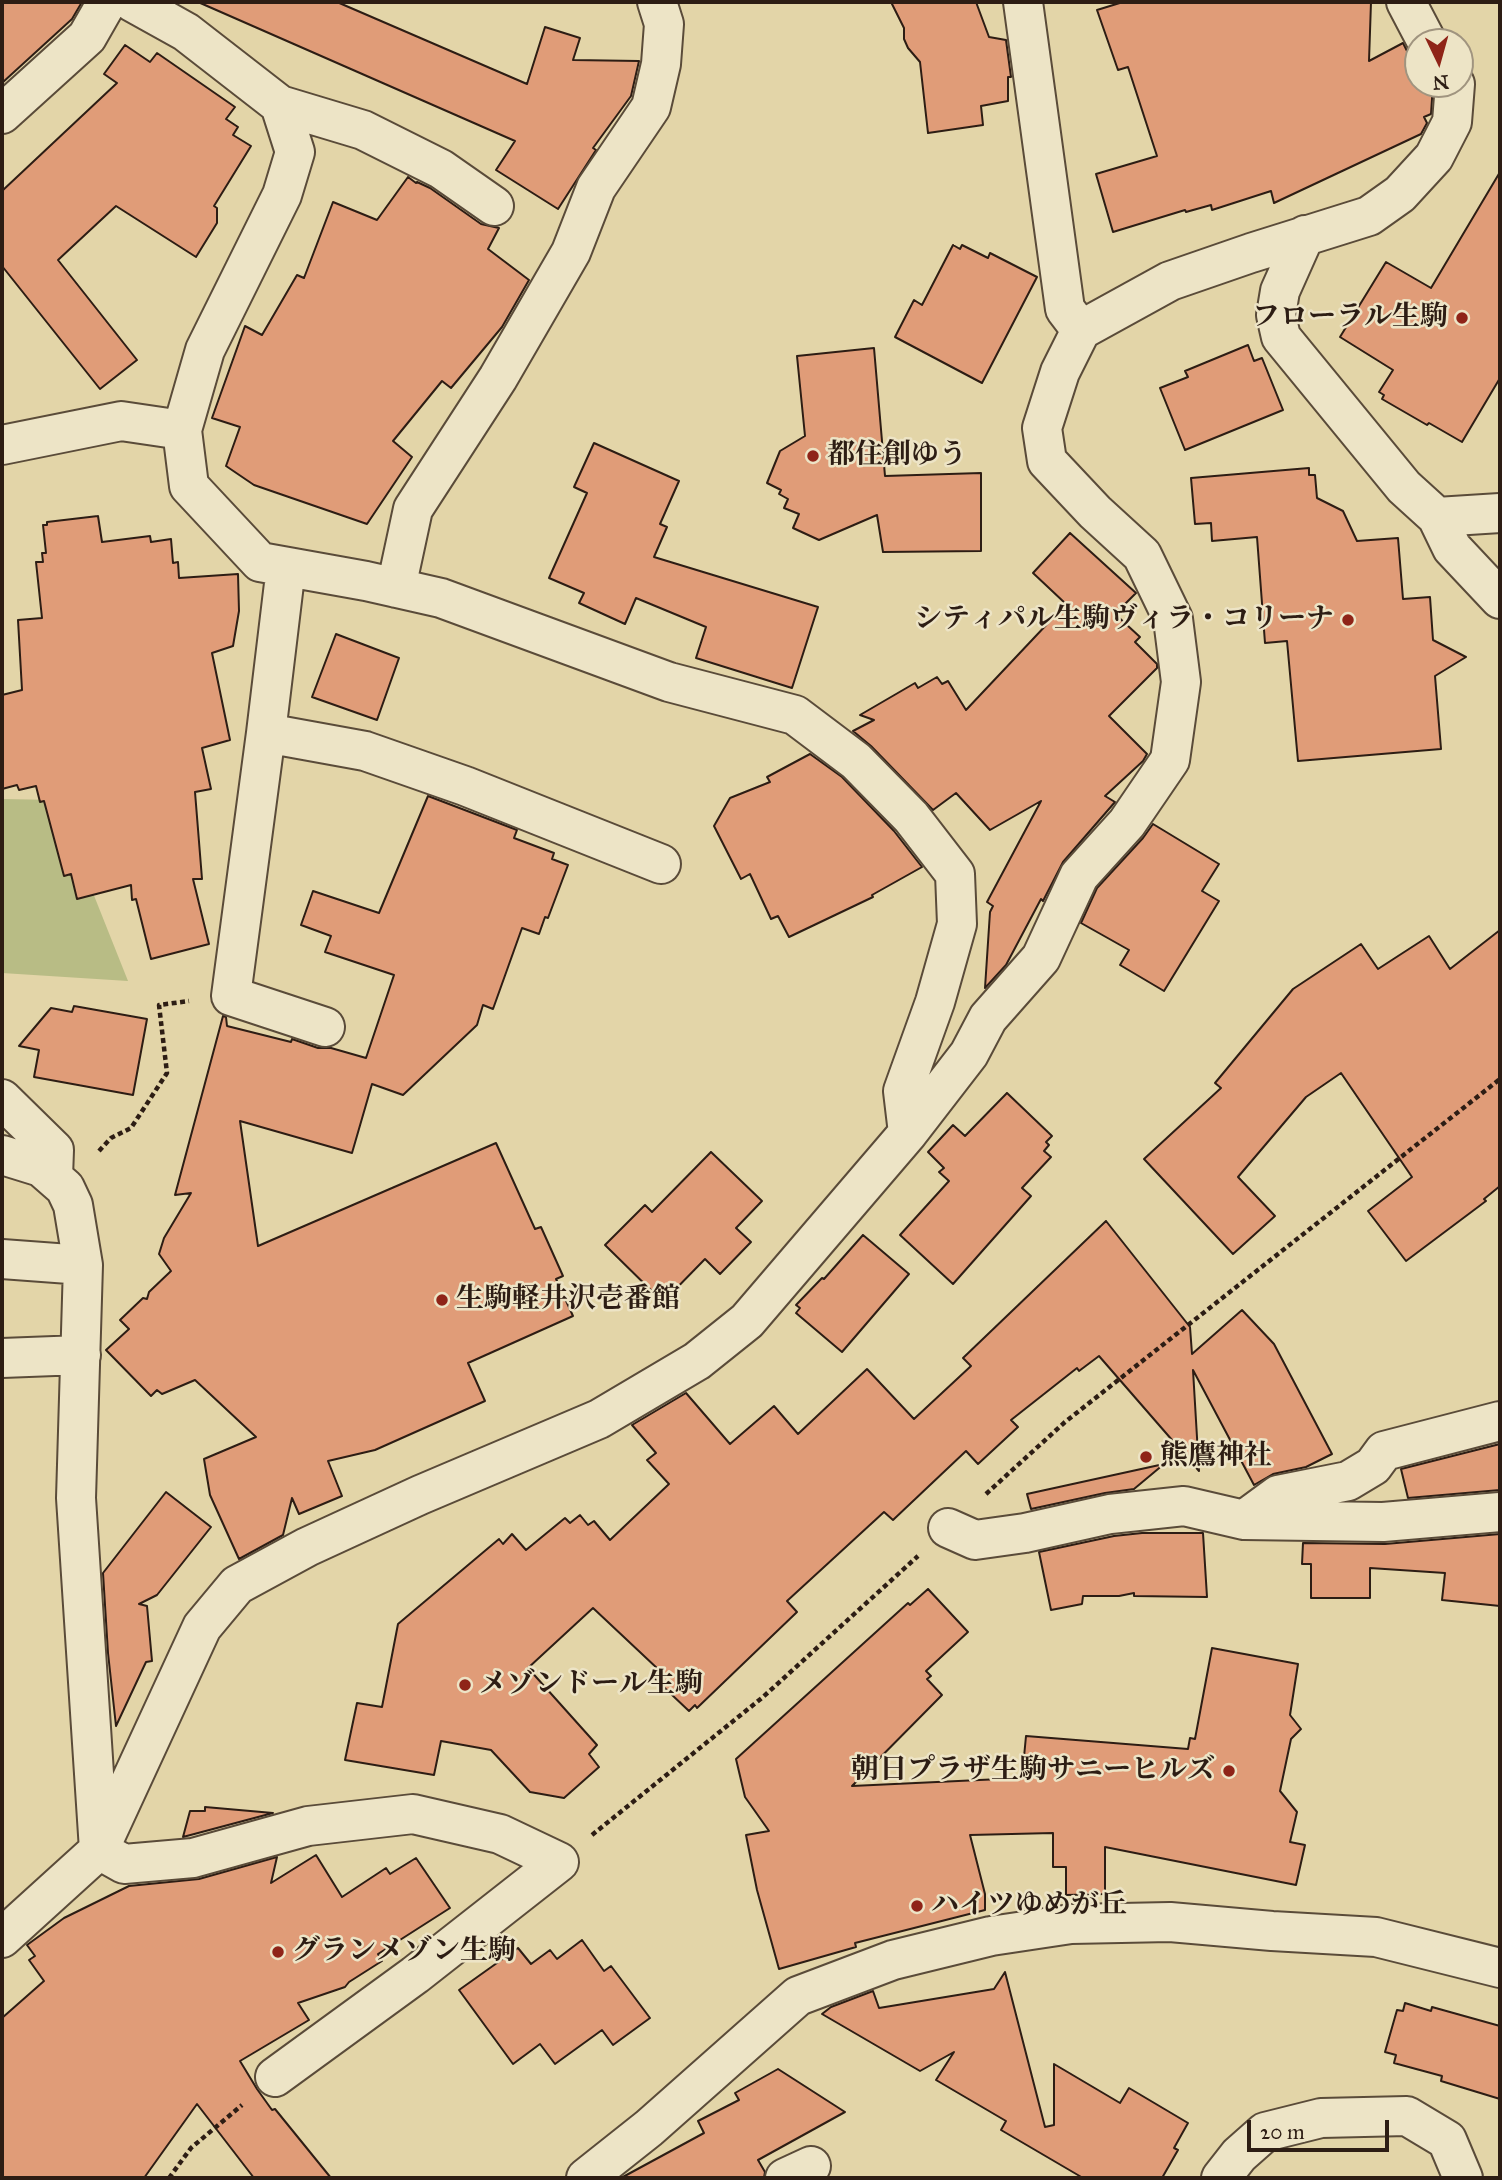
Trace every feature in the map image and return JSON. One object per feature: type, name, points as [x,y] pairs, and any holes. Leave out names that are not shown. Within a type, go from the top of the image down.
[{"type":"street","points":[[2,114],[87,37],[107,2]]},
{"type":"street","points":[[132,2],[186,32],[280,105],[363,130],[441,169],[494,206]]},
{"type":"street","points":[[396,588],[413,509],[498,378],[571,251],[596,188],[652,107],[661,64],[664,24],[657,2]]},
{"type":"street","points":[[1023,2],[1065,309],[1081,330]]},
{"type":"street","points":[[1406,2],[1420,28]]},
{"type":"street","points":[[2,1938],[99,1850],[202,1627],[237,1585],[307,1547],[420,1495],[599,1419],[697,1361],[747,1321],[908,1133],[969,1054],[988,1018],[1041,958],[1079,876],[1127,823],[1170,760],[1181,682],[1173,619],[1142,555],[1095,512],[1047,461],[1042,428],[1060,372],[1081,330],[1170,281],[1369,216],[1400,194],[1434,157],[1451,122],[1454,98]]},
{"type":"street","points":[[280,105],[295,152],[282,195],[205,350],[182,430],[189,486],[260,562],[441,598],[669,682],[795,715],[856,761],[911,817],[955,874],[957,924],[935,1002],[903,1091],[908,1133]]},
{"type":"street","points":[[1306,235],[1280,291],[1276,315],[1281,337],[1404,487],[1437,517],[1452,548],[1500,599]]},
{"type":"street","points":[[2,445],[121,421],[182,430]]},
{"type":"street","points":[[1437,517],[1500,513]]},
{"type":"street","points":[[286,567],[267,733],[231,996],[326,1027]]},
{"type":"street","points":[[267,733],[365,751],[465,786],[661,864]]},
{"type":"street","points":[[2,1098],[54,1150],[59,1183]]},
{"type":"street","points":[[2,1155],[41,1167],[59,1183],[74,1205],[83,1265],[76,1498],[99,1850]]},
{"type":"street","points":[[2,1259],[83,1265]]},
{"type":"street","points":[[2,1358],[81,1355]]},
{"type":"street","points":[[1244,1520],[1278,1495],[1348,1481],[1373,1466],[1384,1451],[1500,1421]]},
{"type":"street","points":[[948,1528],[975,1540],[1025,1533],[1110,1514],[1184,1506],[1244,1520],[1383,1522],[1500,1512]]},
{"type":"street","points":[[99,1850],[124,1864],[193,1858],[308,1826],[412,1814],[500,1835],[559,1862],[415,1975],[275,2077]]},
{"type":"street","points":[[586,2178],[649,2128],[798,1996],[893,1960],[991,1936],[1071,1924],[1170,1922],[1376,1937],[1500,1968]]},
{"type":"street","points":[[1221,2178],[1239,2155],[1265,2132],[1321,2118],[1407,2116],[1447,2140],[1463,2178]]},
{"type":"path","points":[[59,1183],[111,1138],[131,1128],[167,1073],[159,1005],[231,996]]},
{"type":"path","points":[[559,1862],[763,1697],[1065,1422],[1500,1079]]},
{"type":"path","points":[[169,2178],[191,2148],[275,2077]]},
{"type":"green space","points":[[2,799],[56,800],[128,981],[2,973]]},
{"type":"building","points":[[2,2],[82,2],[72,19],[2,83]]},
{"type":"building","points":[[198,2],[337,2],[527,84],[545,27],[580,38],[573,60],[639,61],[631,96],[593,148],[596,150],[558,209],[496,170],[515,141]]},
{"type":"building","points":[[891,2],[976,2],[989,37],[1006,40],[1011,77],[1008,77],[1008,101],[981,106],[983,125],[928,133],[920,62],[908,48],[904,39],[904,28]]},
{"type":"building","points":[[1123,2],[1371,2],[1369,61],[1403,43],[1404,98],[1432,98],[1431,114],[1424,117],[1427,123],[1421,134],[1274,203],[1271,191],[1212,210],[1211,205],[1186,212],[1185,210],[1113,232],[1096,174],[1157,156],[1128,67],[1118,70],[1097,10]]},
{"type":"building","points":[[125,45],[150,62],[157,53],[235,107],[226,119],[238,127],[233,135],[251,146],[214,206],[217,208],[217,223],[196,257],[116,206],[58,260],[137,360],[100,389],[2,266],[2,191],[117,83],[104,74]]},
{"type":"building","name":"フローラル生駒","points":[[1500,172],[1500,378],[1462,442],[1382,399],[1384,395],[1379,392],[1393,370],[1340,337],[1386,262],[1431,288]]},
{"type":"building","points":[[408,177],[430,188],[481,224],[499,228],[488,249],[529,280],[502,327],[451,388],[442,381],[393,441],[412,457],[367,524],[254,485],[226,466],[240,427],[212,418],[245,326],[262,335],[297,275],[304,278],[333,202],[377,220]]},
{"type":"building","points":[[953,245],[960,249],[962,245],[988,258],[990,253],[1037,277],[982,383],[895,337],[914,300],[922,305]]},
{"type":"building","points":[[1248,345],[1254,361],[1262,358],[1283,410],[1185,450],[1160,388],[1188,377],[1185,371]]},
{"type":"building","name":"都住創ゆう","points":[[874,348],[885,476],[981,473],[981,551],[883,552],[877,515],[819,540],[793,528],[799,514],[784,508],[788,499],[779,494],[781,490],[767,483],[780,451],[805,436],[797,356]]},
{"type":"building","points":[[594,443],[679,481],[660,524],[667,527],[654,557],[818,607],[792,688],[696,658],[706,627],[636,598],[625,624],[579,603],[584,593],[549,578],[587,493],[574,487]]},
{"type":"building","name":"シティパル生駒ヴィラ・コリーナ","points":[[1309,468],[1309,475],[1315,475],[1317,498],[1343,511],[1357,541],[1398,538],[1403,599],[1430,597],[1433,640],[1466,657],[1435,676],[1441,749],[1298,761],[1287,641],[1265,643],[1257,537],[1212,541],[1211,523],[1195,524],[1191,478]]},
{"type":"building","points":[[98,516],[102,542],[150,536],[151,542],[171,539],[173,563],[178,562],[179,578],[238,574],[239,611],[233,646],[212,653],[230,740],[202,748],[211,789],[195,792],[202,879],[193,879],[209,944],[151,959],[136,899],[132,900],[131,885],[77,899],[71,874],[64,876],[44,801],[40,802],[36,786],[19,790],[17,785],[2,789],[2,695],[22,690],[18,620],[42,618],[36,562],[43,562],[42,553],[46,553],[43,525],[47,525],[47,522]]},
{"type":"building","points":[[1070,533],[1136,593],[1115,614],[1140,637],[1135,642],[1157,664],[1157,668],[1109,716],[1147,754],[1143,761],[1105,796],[1115,802],[1063,862],[1006,965],[985,988],[990,912],[993,906],[987,902],[1041,801],[990,830],[956,793],[933,810],[853,731],[874,720],[860,715],[915,683],[918,688],[937,677],[942,684],[948,681],[966,710],[1066,604],[1033,573]]},
{"type":"building","points":[[336,634],[399,658],[377,720],[312,697]]},
{"type":"building","points":[[810,754],[842,777],[894,831],[922,867],[872,895],[873,897],[789,937],[778,916],[771,919],[750,874],[741,879],[714,826],[730,798],[770,782],[767,777]]},
{"type":"building","points":[[428,796],[517,830],[514,838],[554,853],[552,859],[568,865],[548,918],[545,917],[539,934],[522,928],[493,1009],[483,1005],[477,1025],[403,1095],[372,1084],[352,1153],[240,1121],[258,1246],[496,1143],[535,1229],[541,1227],[563,1276],[556,1279],[573,1316],[468,1363],[485,1401],[375,1450],[328,1461],[342,1496],[299,1514],[292,1498],[283,1535],[239,1559],[210,1495],[204,1459],[256,1437],[195,1380],[162,1394],[157,1390],[151,1396],[106,1350],[129,1329],[120,1320],[143,1298],[147,1299],[149,1292],[171,1271],[159,1254],[164,1238],[191,1193],[175,1195],[223,1016],[226,1017],[227,1026],[366,1058],[394,975],[325,952],[331,936],[301,925],[313,891],[379,913]]},
{"type":"building","points":[[1153,824],[1219,864],[1202,891],[1219,901],[1164,991],[1120,965],[1129,950],[1081,923],[1097,888]]},
{"type":"building","points":[[1500,930],[1500,1186],[1484,1199],[1486,1201],[1406,1261],[1368,1211],[1412,1177],[1341,1073],[1306,1097],[1238,1177],[1275,1216],[1233,1254],[1144,1159],[1221,1088],[1215,1083],[1293,989],[1361,944],[1378,969],[1429,936],[1450,969]]},
{"type":"building","points":[[74,1006],[147,1019],[133,1095],[34,1077],[39,1050],[19,1046],[51,1008],[72,1012]]},
{"type":"building","points":[[1007,1093],[1052,1136],[1046,1142],[1049,1145],[1044,1151],[1051,1157],[1022,1188],[1031,1196],[953,1284],[900,1235],[949,1181],[939,1172],[944,1168],[928,1152],[953,1125],[965,1136]]},
{"type":"building","points":[[711,1152],[762,1201],[736,1228],[751,1242],[720,1274],[705,1259],[663,1302],[605,1245],[645,1205],[652,1212]]},
{"type":"building","points":[[1106,1221],[1190,1327],[1192,1354],[1242,1310],[1274,1344],[1332,1454],[1306,1467],[1273,1474],[1254,1485],[1193,1370],[1199,1471],[1099,1356],[1079,1371],[1077,1368],[1011,1420],[1018,1427],[978,1464],[966,1451],[893,1520],[884,1512],[787,1601],[797,1612],[697,1708],[695,1705],[689,1711],[653,1677],[659,1670],[593,1608],[528,1668],[597,1745],[589,1754],[599,1767],[564,1798],[530,1792],[491,1750],[441,1741],[434,1775],[345,1760],[357,1703],[382,1707],[398,1624],[499,1539],[503,1544],[512,1534],[526,1550],[565,1518],[570,1523],[580,1515],[588,1525],[594,1521],[610,1540],[669,1484],[647,1460],[656,1453],[632,1425],[686,1393],[730,1444],[774,1406],[798,1434],[867,1369],[914,1419],[971,1366],[963,1358]]},
{"type":"building","points":[[863,1235],[909,1274],[842,1352],[796,1313],[800,1308],[796,1305],[824,1279]]},
{"type":"building","points":[[1500,1444],[1500,1490],[1408,1498],[1401,1469]]},
{"type":"building","points":[[1164,1464],[1134,1489],[1031,1509],[1027,1494]]},
{"type":"building","points":[[166,1492],[211,1527],[157,1595],[139,1604],[147,1606],[152,1661],[146,1662],[116,1726],[103,1573]]},
{"type":"building","points":[[1203,1533],[1207,1597],[1134,1596],[1134,1593],[1119,1596],[1083,1596],[1082,1604],[1051,1610],[1039,1552],[1114,1536]]},
{"type":"building","points":[[1500,1534],[1500,1606],[1442,1600],[1445,1573],[1370,1568],[1370,1598],[1311,1598],[1311,1564],[1302,1564],[1303,1543],[1385,1544]]},
{"type":"building","points":[[928,1589],[968,1632],[926,1671],[931,1676],[927,1679],[942,1695],[852,1786],[1022,1778],[1026,1736],[1188,1749],[1190,1738],[1195,1739],[1212,1648],[1298,1664],[1290,1715],[1301,1729],[1291,1739],[1280,1791],[1297,1812],[1290,1842],[1305,1845],[1296,1885],[1105,1847],[1105,1894],[1066,1895],[1066,1867],[1053,1867],[1053,1833],[970,1835],[985,1894],[985,1910],[855,1943],[856,1947],[779,1969],[757,1890],[746,1835],[769,1831],[745,1797],[736,1759],[908,1603],[910,1605]]},
{"type":"building","points":[[205,1807],[273,1813],[183,1837],[190,1811],[205,1811]]},
{"type":"building","points":[[316,1855],[342,1897],[386,1868],[390,1874],[416,1858],[450,1908],[378,1954],[382,1961],[345,1987],[298,2003],[309,2020],[240,2061],[272,2110],[275,2109],[331,2178],[254,2178],[197,2104],[144,2178],[2,2178],[2,2018],[44,1981],[29,1960],[35,1956],[27,1945],[64,1918],[129,1886],[199,1879],[277,1857],[271,1883]]},
{"type":"building","points":[[582,1940],[604,1971],[611,1966],[650,2018],[613,2045],[602,2030],[555,2064],[540,2044],[513,2064],[459,1990],[518,1948],[531,1964],[550,1950],[557,1959]]},
{"type":"building","points":[[1005,1972],[1045,2127],[1054,2125],[1054,2064],[1120,2103],[1129,2088],[1188,2123],[1174,2148],[1178,2150],[1162,2178],[1083,2178],[1001,2130],[1006,2121],[936,2080],[954,2052],[920,2071],[822,2014],[831,2007],[873,1991],[879,2008],[994,1989]]},
{"type":"building","points":[[1405,2003],[1431,2011],[1432,2007],[1500,2026],[1500,2099],[1441,2081],[1442,2076],[1394,2063],[1396,2055],[1385,2052],[1397,2010],[1403,2011]]},
{"type":"building","points":[[778,2069],[845,2112],[758,2160],[765,2172],[764,2178],[621,2178],[704,2133],[698,2121],[739,2100],[735,2093]]},
{"type":"place","name":"フローラル生駒","points":[[1462,318]]},
{"type":"place","name":"都住創ゆう","points":[[813,456]]},
{"type":"place","name":"シティパル生駒ヴィラ・コリーナ","points":[[1348,620]]},
{"type":"place","name":"生駒軽井沢壱番館","points":[[442,1300]]},
{"type":"place","name":"熊鷹神社","points":[[1146,1457]]},
{"type":"place","name":"メゾンドール生駒","points":[[465,1685]]},
{"type":"place","name":"朝日プラザ生駒サニーヒルズ","points":[[1229,1771]]},
{"type":"place","name":"ハイツゆめが丘","points":[[917,1906]]},
{"type":"place","name":"グランメゾン生駒","points":[[278,1952]]}]
